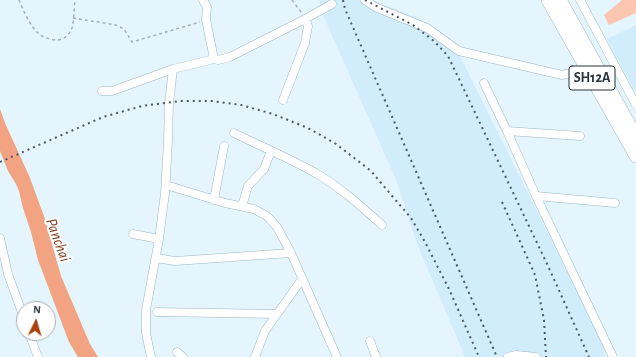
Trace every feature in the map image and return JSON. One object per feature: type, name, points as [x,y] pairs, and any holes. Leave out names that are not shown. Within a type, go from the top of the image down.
[{"type":"main road","name":"SH12A","points":[[548,0],[589,42],[588,69],[636,156]]},
{"type":"main road","name":"SH12A","points":[[560,0],[589,42],[636,137]]},
{"type":"street","points":[[203,0],[207,7],[206,20],[214,60]]},
{"type":"street","points":[[365,0],[375,7],[427,28],[459,51],[562,75],[588,69]]},
{"type":"street","points":[[580,0],[589,42],[636,105]]},
{"type":"street","points":[[102,91],[112,91],[174,69],[230,57],[332,4]]},
{"type":"street","points":[[283,100],[305,43],[308,26],[305,19]]},
{"type":"street","points":[[151,357],[146,333],[146,310],[156,258],[166,185],[169,103],[174,69]]},
{"type":"street","points":[[484,83],[536,196],[614,357]]},
{"type":"street","points":[[507,131],[580,136]]},
{"type":"street","points":[[234,133],[320,176],[354,200],[382,225]]},
{"type":"street","points":[[214,200],[224,146]]},
{"type":"street","points":[[242,206],[248,186],[264,169],[271,151]]},
{"type":"street","points":[[166,185],[214,200],[254,209],[267,216],[277,227],[290,253],[337,357]]},
{"type":"street","points":[[536,196],[615,203]]},
{"type":"street","points":[[134,234],[159,239]]},
{"type":"street","points":[[0,238],[8,274],[18,301]]},
{"type":"street","points":[[156,258],[175,261],[290,253]]},
{"type":"street","points":[[255,357],[265,331],[302,279]]},
{"type":"street","points":[[157,312],[277,314]]},
{"type":"street","points":[[33,341],[38,357]]},
{"type":"street","points":[[370,341],[376,357]]},
{"type":"street","points":[[508,357],[516,354],[536,357]]},
{"type":"path","points":[[19,0],[34,29],[46,38],[56,40],[64,39],[72,27],[74,0]]},
{"type":"path","points":[[292,0],[305,19]]},
{"type":"path","points":[[73,18],[116,25],[127,33],[132,42],[206,20]]},
{"type":"shaded area","points":[[319,0],[372,0],[419,18],[453,42],[602,342],[605,357],[465,357],[417,244],[397,182],[323,15]]},
{"type":"shaded area","points":[[622,0],[636,0],[636,13],[609,25],[604,15]]},
{"type":"shaded area","points":[[636,25],[636,89],[634,90],[607,39]]},
{"type":"shaded area","points":[[0,109],[30,178],[45,219],[61,276],[90,344],[98,357],[78,357],[69,342],[56,308],[56,301],[54,301],[38,260],[19,191],[8,171],[0,151]]},
{"type":"railway","points":[[343,0],[345,9],[497,357]]},
{"type":"railway","points":[[365,0],[413,25],[434,41],[448,56],[548,266],[589,357]]},
{"type":"railway","points":[[0,162],[103,117],[142,106],[180,101],[212,101],[241,105],[273,114],[308,128],[336,144],[371,171],[411,218],[449,289],[479,357]]},
{"type":"railway","points":[[502,202],[535,275],[544,320],[546,357]]},
{"type":"water label","name":"Panchai","points":[[58,240]]}]
